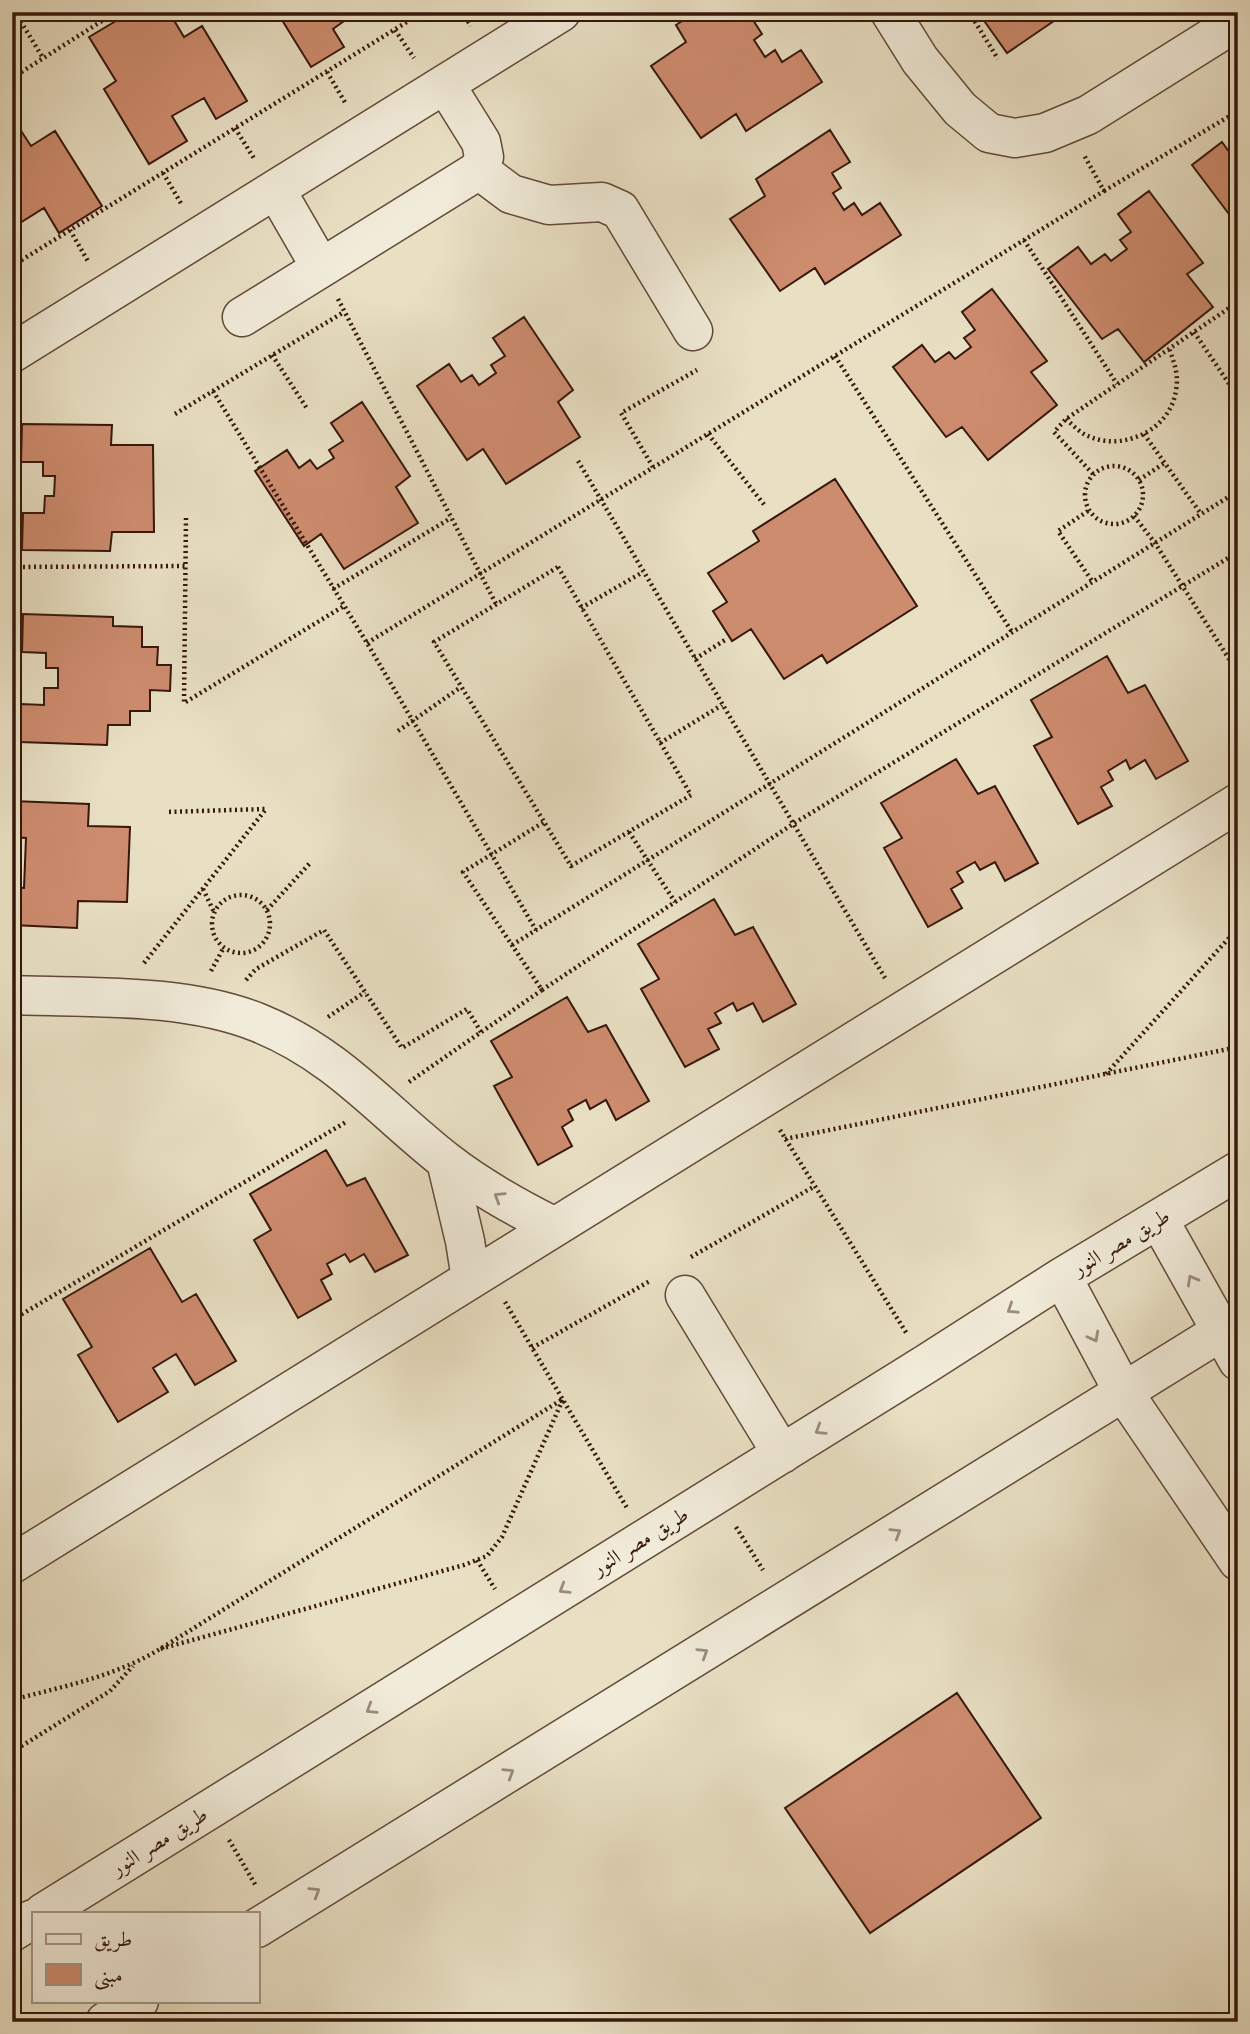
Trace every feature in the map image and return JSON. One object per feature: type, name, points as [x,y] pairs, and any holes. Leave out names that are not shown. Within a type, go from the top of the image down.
[{"type":"street","points":[[890,12],[920,60],[960,108],[989,133],[1015,138],[1045,133],[1088,115],[1238,21]]},
{"type":"street","points":[[12,353],[558,13]]},
{"type":"street","points":[[242,317],[479,170],[484,157],[481,142],[445,84]]},
{"type":"street","points":[[479,170],[511,194],[550,205],[602,202],[620,210],[693,331]]},
{"type":"street","points":[[276,190],[321,268]]},
{"type":"street","points":[[12,1564],[1238,803]]},
{"type":"street","points":[[12,995],[193,1004],[259,1023],[296,1040],[340,1068],[446,1161],[517,1208],[555,1227]]},
{"type":"street","points":[[446,1161],[465,1241],[478,1275]]},
{"type":"street","name":"طريق مصر النور","points":[[45,1912],[1062,1277],[1238,1171]]},
{"type":"street","points":[[266,1922],[1125,1393],[1232,1338],[1159,1220]]},
{"type":"street","points":[[1062,1277],[1125,1393],[1238,1561]]},
{"type":"street","points":[[685,1296],[782,1454]]},
{"type":"street","points":[[12,1932],[32,1920]]},
{"type":"street","points":[[105,2022],[137,2002]]},
{"type":"path","points":[[15,12],[43,58]]},
{"type":"path","points":[[12,78],[116,12]]},
{"type":"path","points":[[12,266],[423,12]]},
{"type":"path","points":[[969,12],[998,59]]},
{"type":"path","points":[[367,643],[1238,111]]},
{"type":"path","points":[[1066,124],[1104,191]]},
{"type":"path","points":[[1024,240],[1117,384]]},
{"type":"path","points":[[321,268],[496,604]]},
{"type":"path","points":[[1093,474],[1054,432],[1066,419],[1238,302]]},
{"type":"path","points":[[175,414],[344,312]]},
{"type":"path","points":[[653,467],[621,413],[710,362],[693,331]]},
{"type":"path","points":[[1194,332],[1238,397]]},
{"type":"path","points":[[1066,419],[1086,436],[1108,442],[1131,440],[1152,430],[1167,414],[1176,392],[1177,370],[1169,348]]},
{"type":"path","points":[[272,355],[308,410]]},
{"type":"path","points":[[835,356],[1012,632]]},
{"type":"path","points":[[213,391],[367,643],[536,930]]},
{"type":"path","points":[[708,434],[766,507]]},
{"type":"path","points":[[1144,434],[1200,514]]},
{"type":"path","points":[[578,461],[904,1011]]},
{"type":"path","points":[[1139,480],[1166,462]]},
{"type":"path","points":[[1117,466],[1130,471],[1139,480],[1143,492],[1141,505],[1135,516],[1123,523],[1110,524],[1098,520],[1088,511],[1084,498],[1086,485],[1093,474],[1104,467],[1117,466]]},
{"type":"path","points":[[512,945],[1238,491]]},
{"type":"path","points":[[1088,511],[1058,531],[1093,581]]},
{"type":"path","points":[[1135,516],[1156,543],[1238,673]]},
{"type":"path","points":[[186,519],[184,703],[344,606]]},
{"type":"path","points":[[333,589],[451,519]]},
{"type":"path","points":[[12,1320],[379,1102],[542,989],[793,824],[1238,552]]},
{"type":"path","points":[[12,567],[186,566]]},
{"type":"path","points":[[558,568],[691,795],[571,866],[433,642],[496,604],[558,568]]},
{"type":"path","points":[[582,608],[643,572]]},
{"type":"path","points":[[695,659],[725,640]]},
{"type":"path","points":[[398,731],[461,687]]},
{"type":"path","points":[[660,743],[722,705]]},
{"type":"path","points":[[116,999],[266,809],[166,812]]},
{"type":"path","points":[[542,989],[463,872],[544,822]]},
{"type":"path","points":[[629,832],[675,902]]},
{"type":"path","points":[[267,910],[310,863]]},
{"type":"path","points":[[203,889],[214,912]]},
{"type":"path","points":[[234,895],[247,895],[259,900],[267,910],[271,923],[268,936],[260,946],[249,952],[236,953],[224,947],[215,937],[212,925],[214,912],[222,901],[234,895]]},
{"type":"path","points":[[1105,1074],[1238,928]]},
{"type":"path","points":[[220,1010],[256,969],[324,930],[402,1048],[467,1009],[481,1032]]},
{"type":"path","points":[[785,1139],[1238,1047]]},
{"type":"path","points":[[761,1100],[926,1364]]},
{"type":"path","points":[[478,1275],[563,1399],[646,1539]]},
{"type":"path","points":[[160,1648],[464,1565],[486,1556],[502,1537],[563,1399]]},
{"type":"path","points":[[12,1700],[101,1678],[135,1664],[563,1399]]},
{"type":"path","points":[[715,1494],[785,1603]]},
{"type":"path","points":[[12,1752],[110,1691],[135,1664]]},
{"type":"path","points":[[211,1809],[266,1922]]},
{"type":"building","points":[[131,12],[169,12],[184,37],[202,26],[247,101],[216,119],[204,98],[172,116],[187,141],[149,164],[104,89],[116,81],[89,37]]},
{"type":"building","points":[[277,12],[338,12],[344,21],[333,29],[344,47],[311,67]]},
{"type":"building","points":[[696,12],[765,12],[753,20],[762,34],[754,40],[765,57],[775,50],[782,62],[801,50],[822,82],[746,131],[736,114],[701,138],[651,66],[686,42],[676,25]]},
{"type":"building","points":[[999,12],[1067,12],[1007,53],[985,22]]},
{"type":"building","points":[[12,117],[31,146],[55,131],[102,206],[59,233],[44,208],[12,228]]},
{"type":"building","points":[[830,130],[850,162],[832,173],[841,188],[833,193],[844,210],[854,203],[862,215],[880,203],[901,235],[825,284],[815,268],[780,291],[730,219],[765,196],[756,179]]},
{"type":"building","points":[[1222,142],[1235,160],[1238,158],[1238,226],[1192,165]]},
{"type":"building","points":[[1149,191],[1203,263],[1187,274],[1213,307],[1144,362],[1118,329],[1102,339],[1048,269],[1078,247],[1091,264],[1105,254],[1111,261],[1127,249],[1120,240],[1131,232],[1118,214]]},
{"type":"building","points":[[992,289],[1047,361],[1031,372],[1057,405],[988,460],[962,427],[946,437],[893,367],[922,345],[935,362],[949,352],[955,359],[971,347],[964,338],[975,330],[962,312]]},
{"type":"building","points":[[524,317],[573,390],[558,402],[580,437],[506,484],[483,449],[467,460],[417,386],[449,364],[461,382],[472,375],[479,385],[496,373],[491,365],[505,356],[493,338]]},
{"type":"building","points":[[362,402],[410,476],[396,487],[418,523],[344,569],[321,534],[304,546],[255,471],[287,450],[299,468],[310,460],[317,469],[334,458],[329,450],[343,441],[331,423]]},
{"type":"building","points":[[22,424],[112,425],[111,445],[153,445],[154,532],[112,532],[110,551],[22,550],[23,513],[44,513],[45,496],[54,496],[55,476],[43,476],[43,462],[21,462]]},
{"type":"building","points":[[835,479],[917,606],[827,663],[822,655],[784,679],[751,629],[732,641],[713,611],[727,602],[708,573],[759,541],[753,531]]},
{"type":"building","points":[[23,614],[113,617],[113,626],[142,627],[142,647],[158,647],[157,665],[171,665],[170,691],[150,690],[150,711],[130,711],[130,725],[108,725],[107,745],[20,742],[21,704],[44,705],[44,688],[58,688],[58,668],[46,668],[46,653],[22,652]]},
{"type":"building","points":[[1107,656],[1128,693],[1145,685],[1188,761],[1156,779],[1145,760],[1130,769],[1126,760],[1108,771],[1113,780],[1101,787],[1112,806],[1078,824],[1034,746],[1052,737],[1031,700]]},
{"type":"building","points":[[956,759],[978,794],[995,786],[1038,863],[1005,881],[995,862],[980,870],[975,862],[957,872],[963,882],[951,889],[962,908],[928,927],[884,848],[902,838],[881,803]]},
{"type":"building","points":[[12,801],[89,804],[88,826],[130,827],[127,902],[78,901],[77,928],[12,925],[12,887],[24,888],[26,838],[12,837]]},
{"type":"building","points":[[714,899],[735,935],[753,927],[796,1004],[763,1022],[753,1003],[737,1011],[733,1003],[715,1013],[721,1023],[708,1029],[719,1049],[685,1067],[641,989],[659,979],[638,944]]},
{"type":"building","points":[[567,997],[588,1032],[606,1025],[649,1101],[616,1120],[606,1100],[590,1109],[586,1100],[568,1110],[573,1120],[562,1127],[572,1146],[538,1165],[494,1086],[512,1077],[491,1041]]},
{"type":"building","points":[[326,1150],[347,1186],[365,1178],[408,1255],[375,1272],[364,1254],[350,1262],[345,1254],[327,1264],[332,1274],[321,1280],[331,1299],[298,1318],[254,1240],[271,1230],[250,1194]]},
{"type":"building","points":[[150,1248],[182,1302],[196,1294],[236,1361],[195,1385],[176,1354],[153,1368],[168,1392],[118,1422],[78,1355],[92,1347],[63,1299]]},
{"type":"building","points":[[957,1693],[1041,1818],[870,1933],[785,1808]]}]
